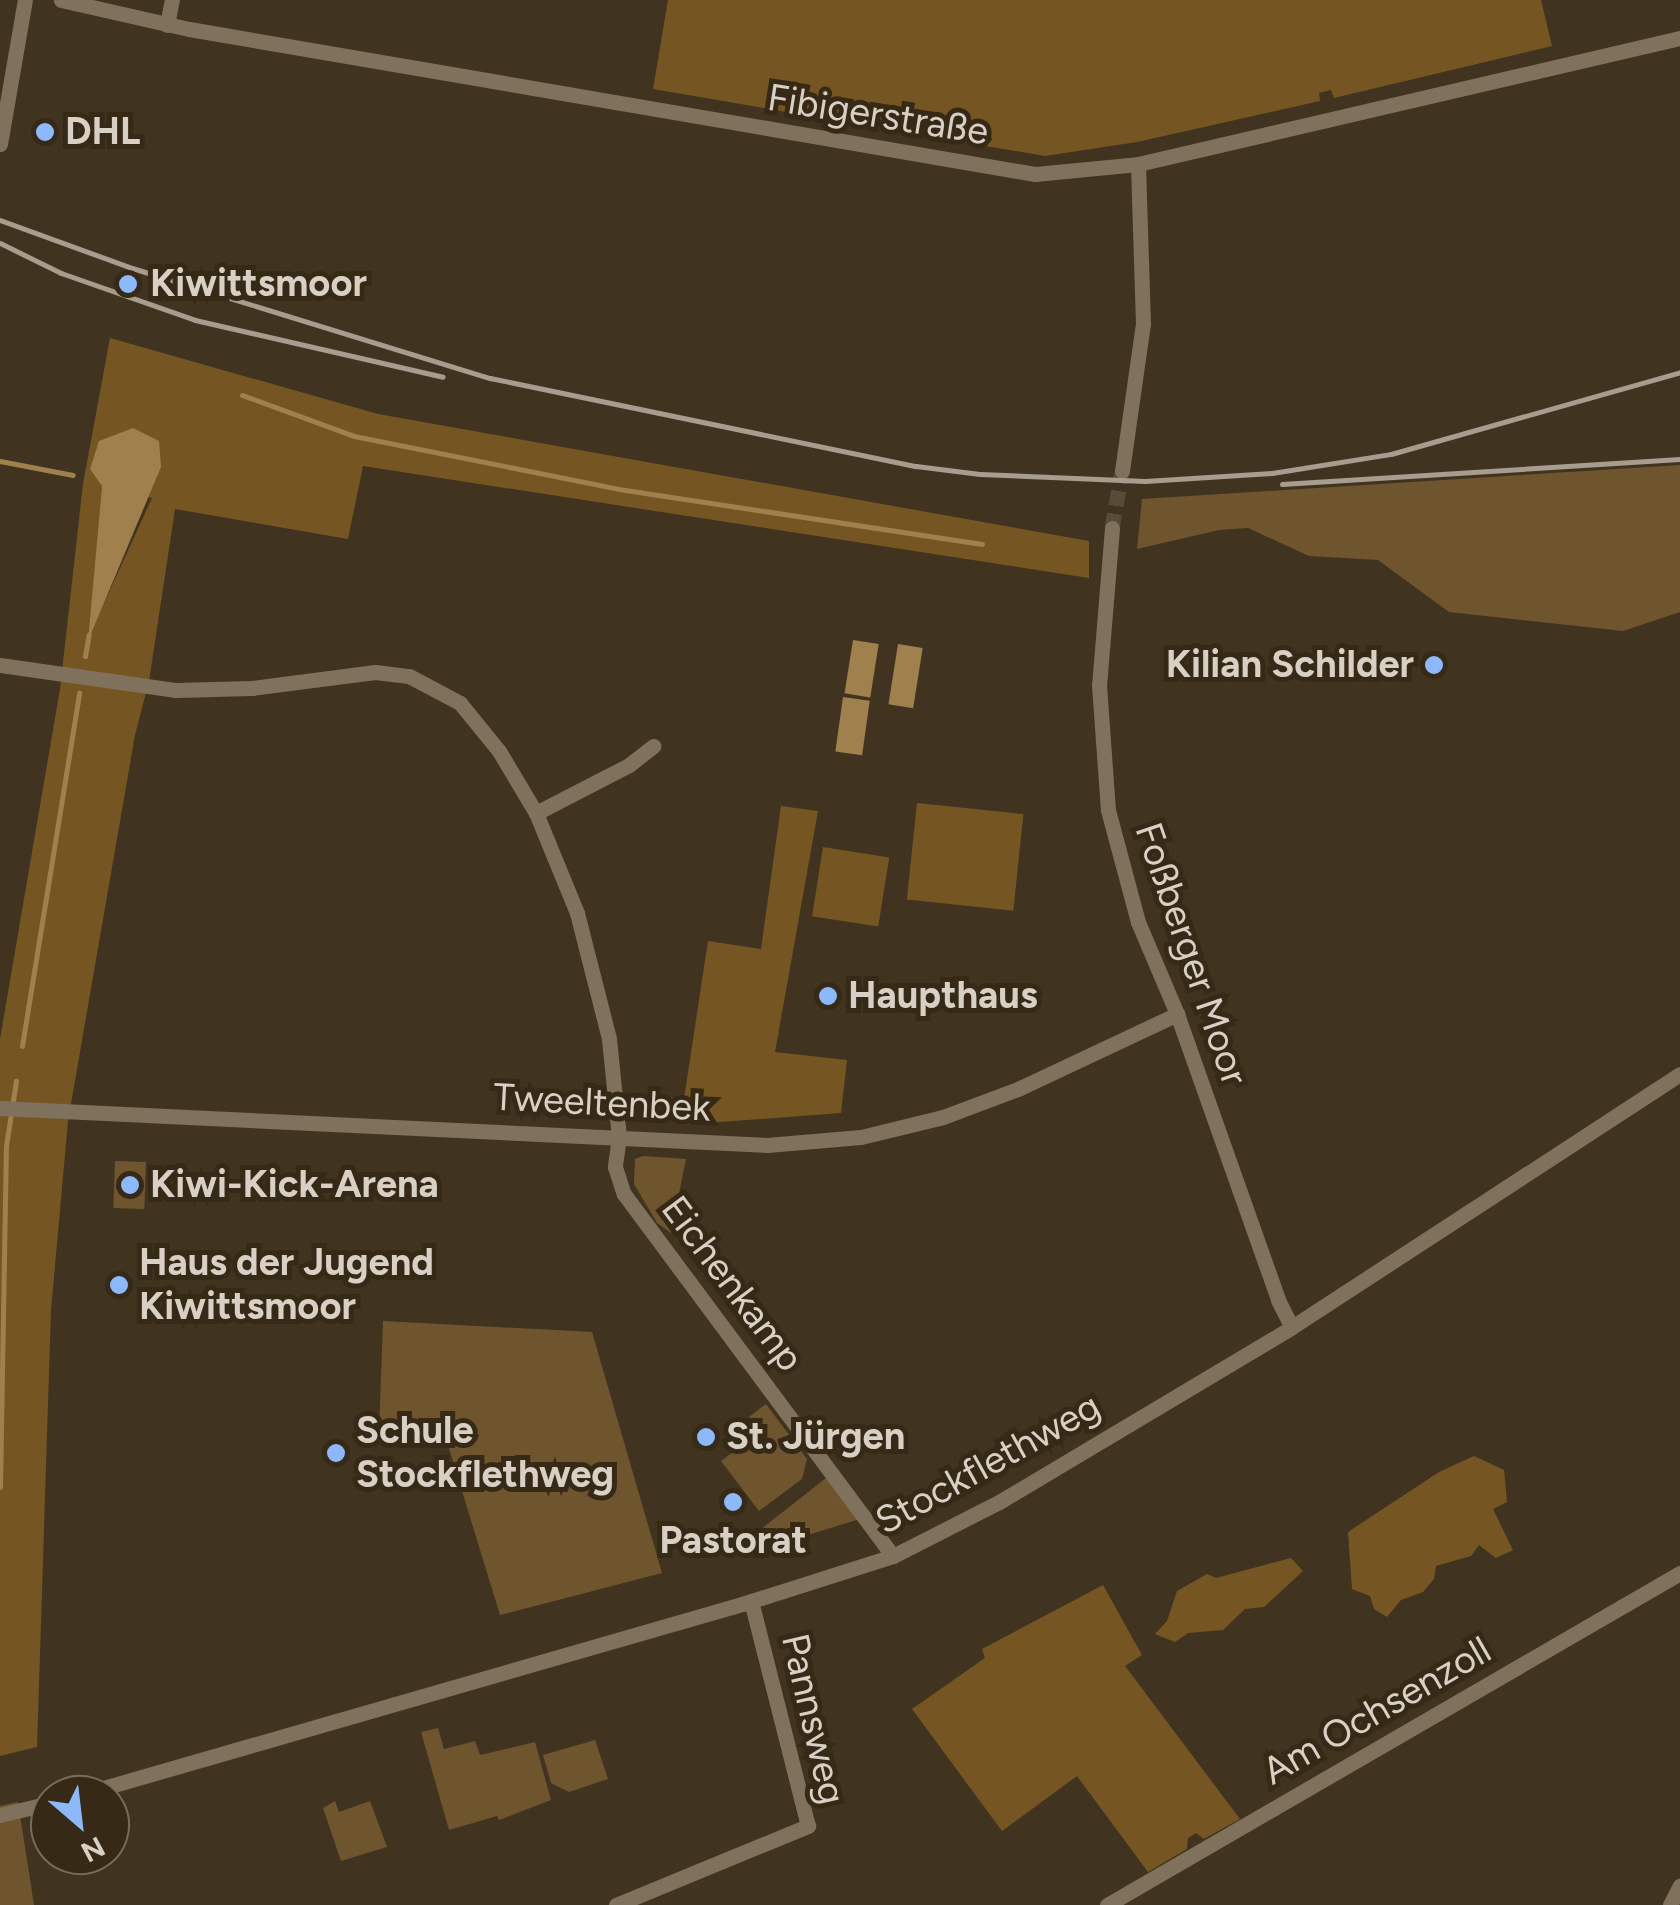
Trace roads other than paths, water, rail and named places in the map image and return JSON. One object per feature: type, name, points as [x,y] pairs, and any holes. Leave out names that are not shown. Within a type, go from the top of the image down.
[{"type":"street","points":[[0,144],[25,0]]},
{"type":"street","name":"Fibigerstraße","points":[[60,0],[167,25],[1035,174],[1138,164],[1680,38]]},
{"type":"street","points":[[167,25],[172,0]]},
{"type":"street","points":[[1122,471],[1142,324],[1138,164]]},
{"type":"street","name":"Foßberger Moor","points":[[1112,528],[1099,685],[1108,810],[1138,922],[1177,1014],[1278,1300],[1292,1327]]},
{"type":"street","name":"Eichenkamp","points":[[0,666],[176,690],[252,688],[375,672],[409,676],[460,703],[499,751],[536,813],[588,949],[609,1039],[619,1136],[615,1167],[624,1194],[893,1556]]},
{"type":"street","points":[[536,813],[629,765],[653,746]]},
{"type":"street","name":"Tweeltenbek","points":[[0,1108],[766,1145],[861,1136],[942,1116],[1020,1088],[1177,1014]]},
{"type":"street","name":"Stockflethweg","points":[[130,1780],[751,1601],[893,1556],[999,1502],[1292,1327],[1680,1074]]},
{"type":"street","name":"Am Ochsenzoll","points":[[1107,1905],[1680,1573]]},
{"type":"street","name":"Pannsweg","points":[[616,1905],[808,1826],[751,1601]]},
{"type":"street","points":[[0,1815],[30,1808]]},
{"type":"street","points":[[1670,1905],[1680,1885]]},
{"type":"waterway","points":[[242,395],[354,436],[625,490],[982,544]]},
{"type":"waterway","points":[[0,461],[73,475]]},
{"type":"waterway","points":[[85,656],[89,634]]},
{"type":"waterway","points":[[22,1046],[79,693]]},
{"type":"waterway","points":[[0,1487],[6,1146],[16,1081]]},
{"type":"tunnel","points":[[1112,528],[1122,471]]},
{"type":"railway","points":[[0,220],[132,268],[490,378],[916,466],[980,474],[1145,481],[1272,473],[1391,454],[1680,372]]},
{"type":"railway","points":[[0,243],[61,273],[195,320],[443,377]]},
{"type":"railway","points":[[1282,484],[1680,459]]},
{"type":"place","name":"DHL","points":[[45,132]]},
{"type":"place","name":"Kiwittsmoor","points":[[128,284]]},
{"type":"place","name":"Kilian Schilder","points":[[1434,665]]},
{"type":"place","name":"Haupthaus","points":[[828,996]]},
{"type":"place","name":"Kiwi-Kick-Arena","points":[[130,1185]]},
{"type":"place","name":"Haus der Jugend Kiwittsmoor","points":[[119,1285]]},
{"type":"place","name":"St. Jürgen","points":[[706,1437]]},
{"type":"place","name":"Schule Stockflethweg","points":[[336,1453]]},
{"type":"place","name":"Pastorat","points":[[733,1502]]}]
